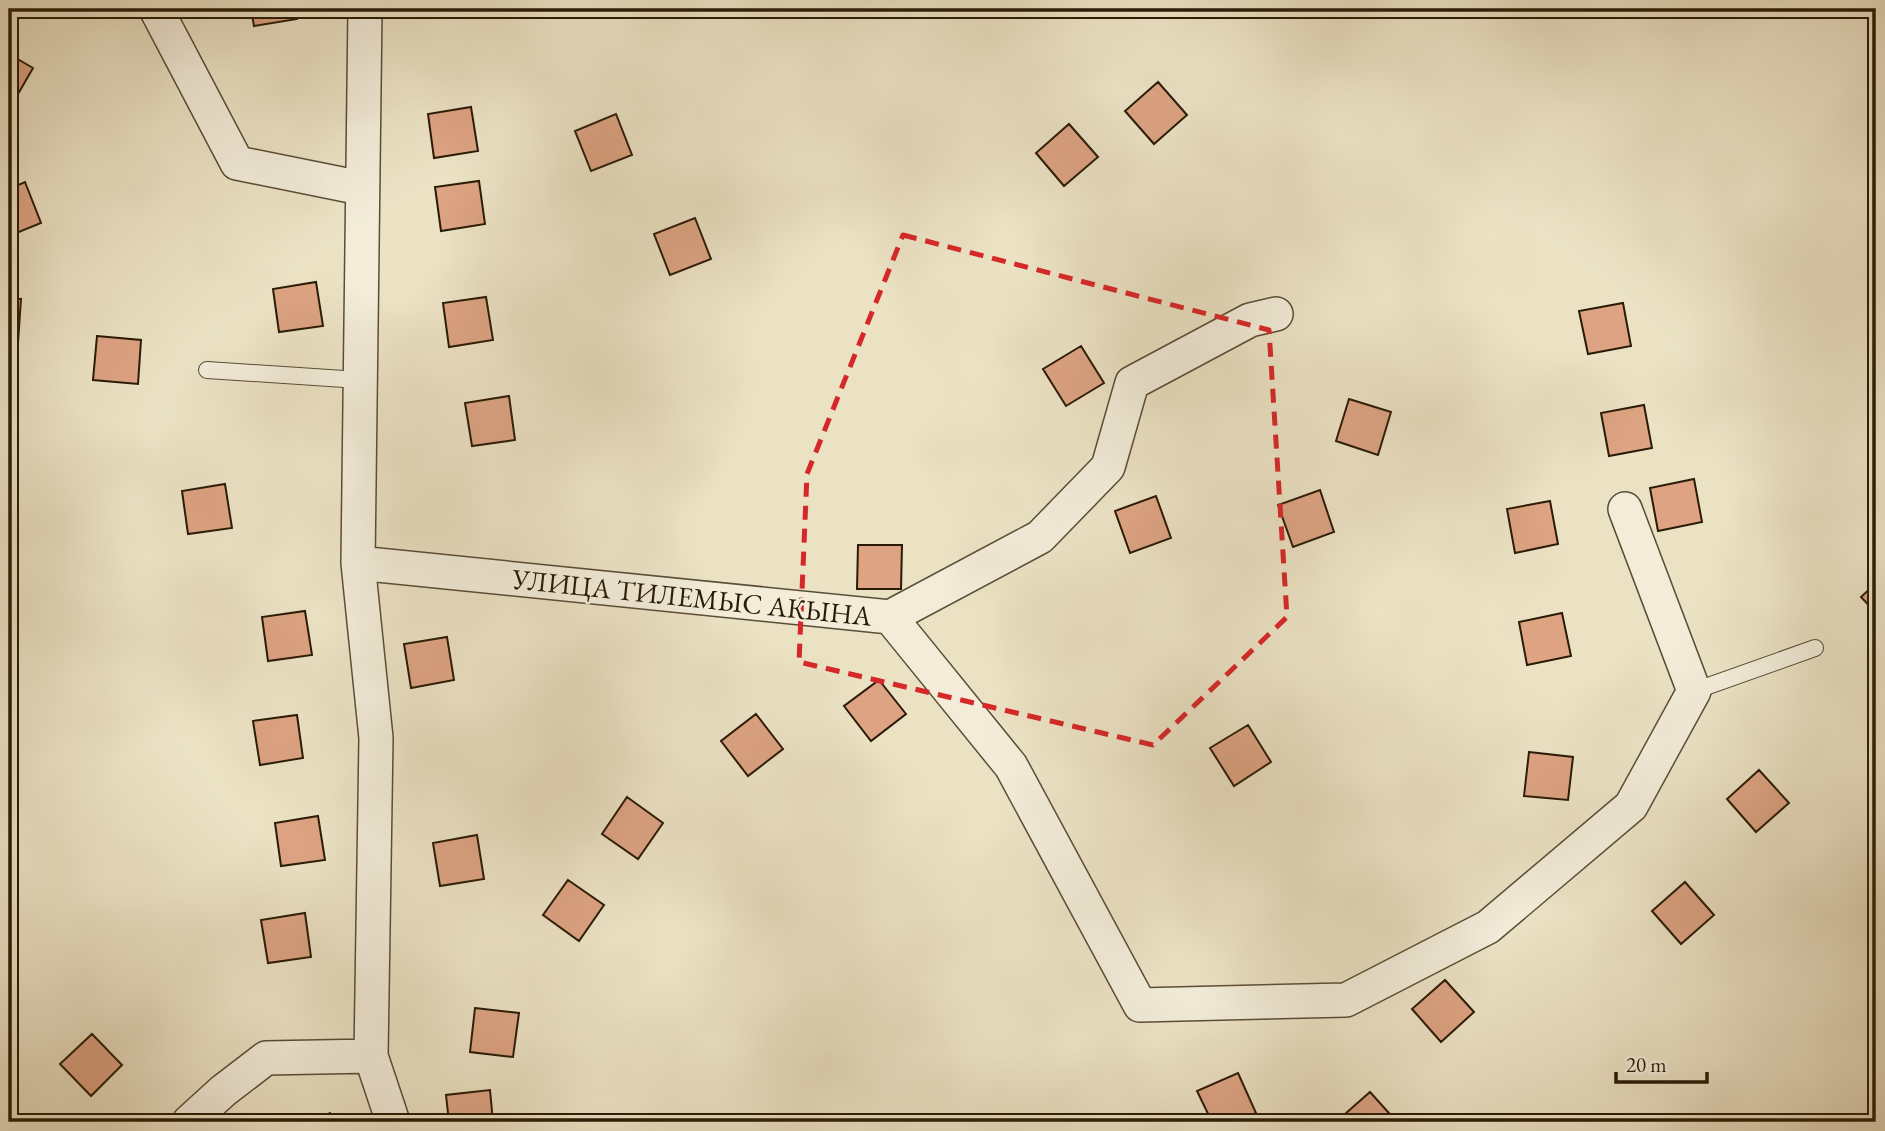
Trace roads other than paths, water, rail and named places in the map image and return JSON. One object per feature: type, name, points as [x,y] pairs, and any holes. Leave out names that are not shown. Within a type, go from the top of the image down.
[{"type":"street","points":[[156,9],[237,163],[361,188]]},
{"type":"street","points":[[365,9],[358,563],[376,738],[372,1056],[393,1122]]},
{"type":"street","name":"УЛИЦА ТИЛЕМЫС АКЫНА","points":[[358,563],[890,617],[1040,537],[1108,467],[1132,383],[1250,320],[1276,314]]},
{"type":"street","points":[[890,617],[1012,766],[1140,1005],[1346,1000],[1488,927],[1631,806],[1694,691],[1625,509]]},
{"type":"street","points":[[189,1122],[223,1091],[266,1058],[372,1056]]},
{"type":"lane","points":[[206,370],[359,380]]},
{"type":"lane","points":[[1694,691],[1815,648]]}]
